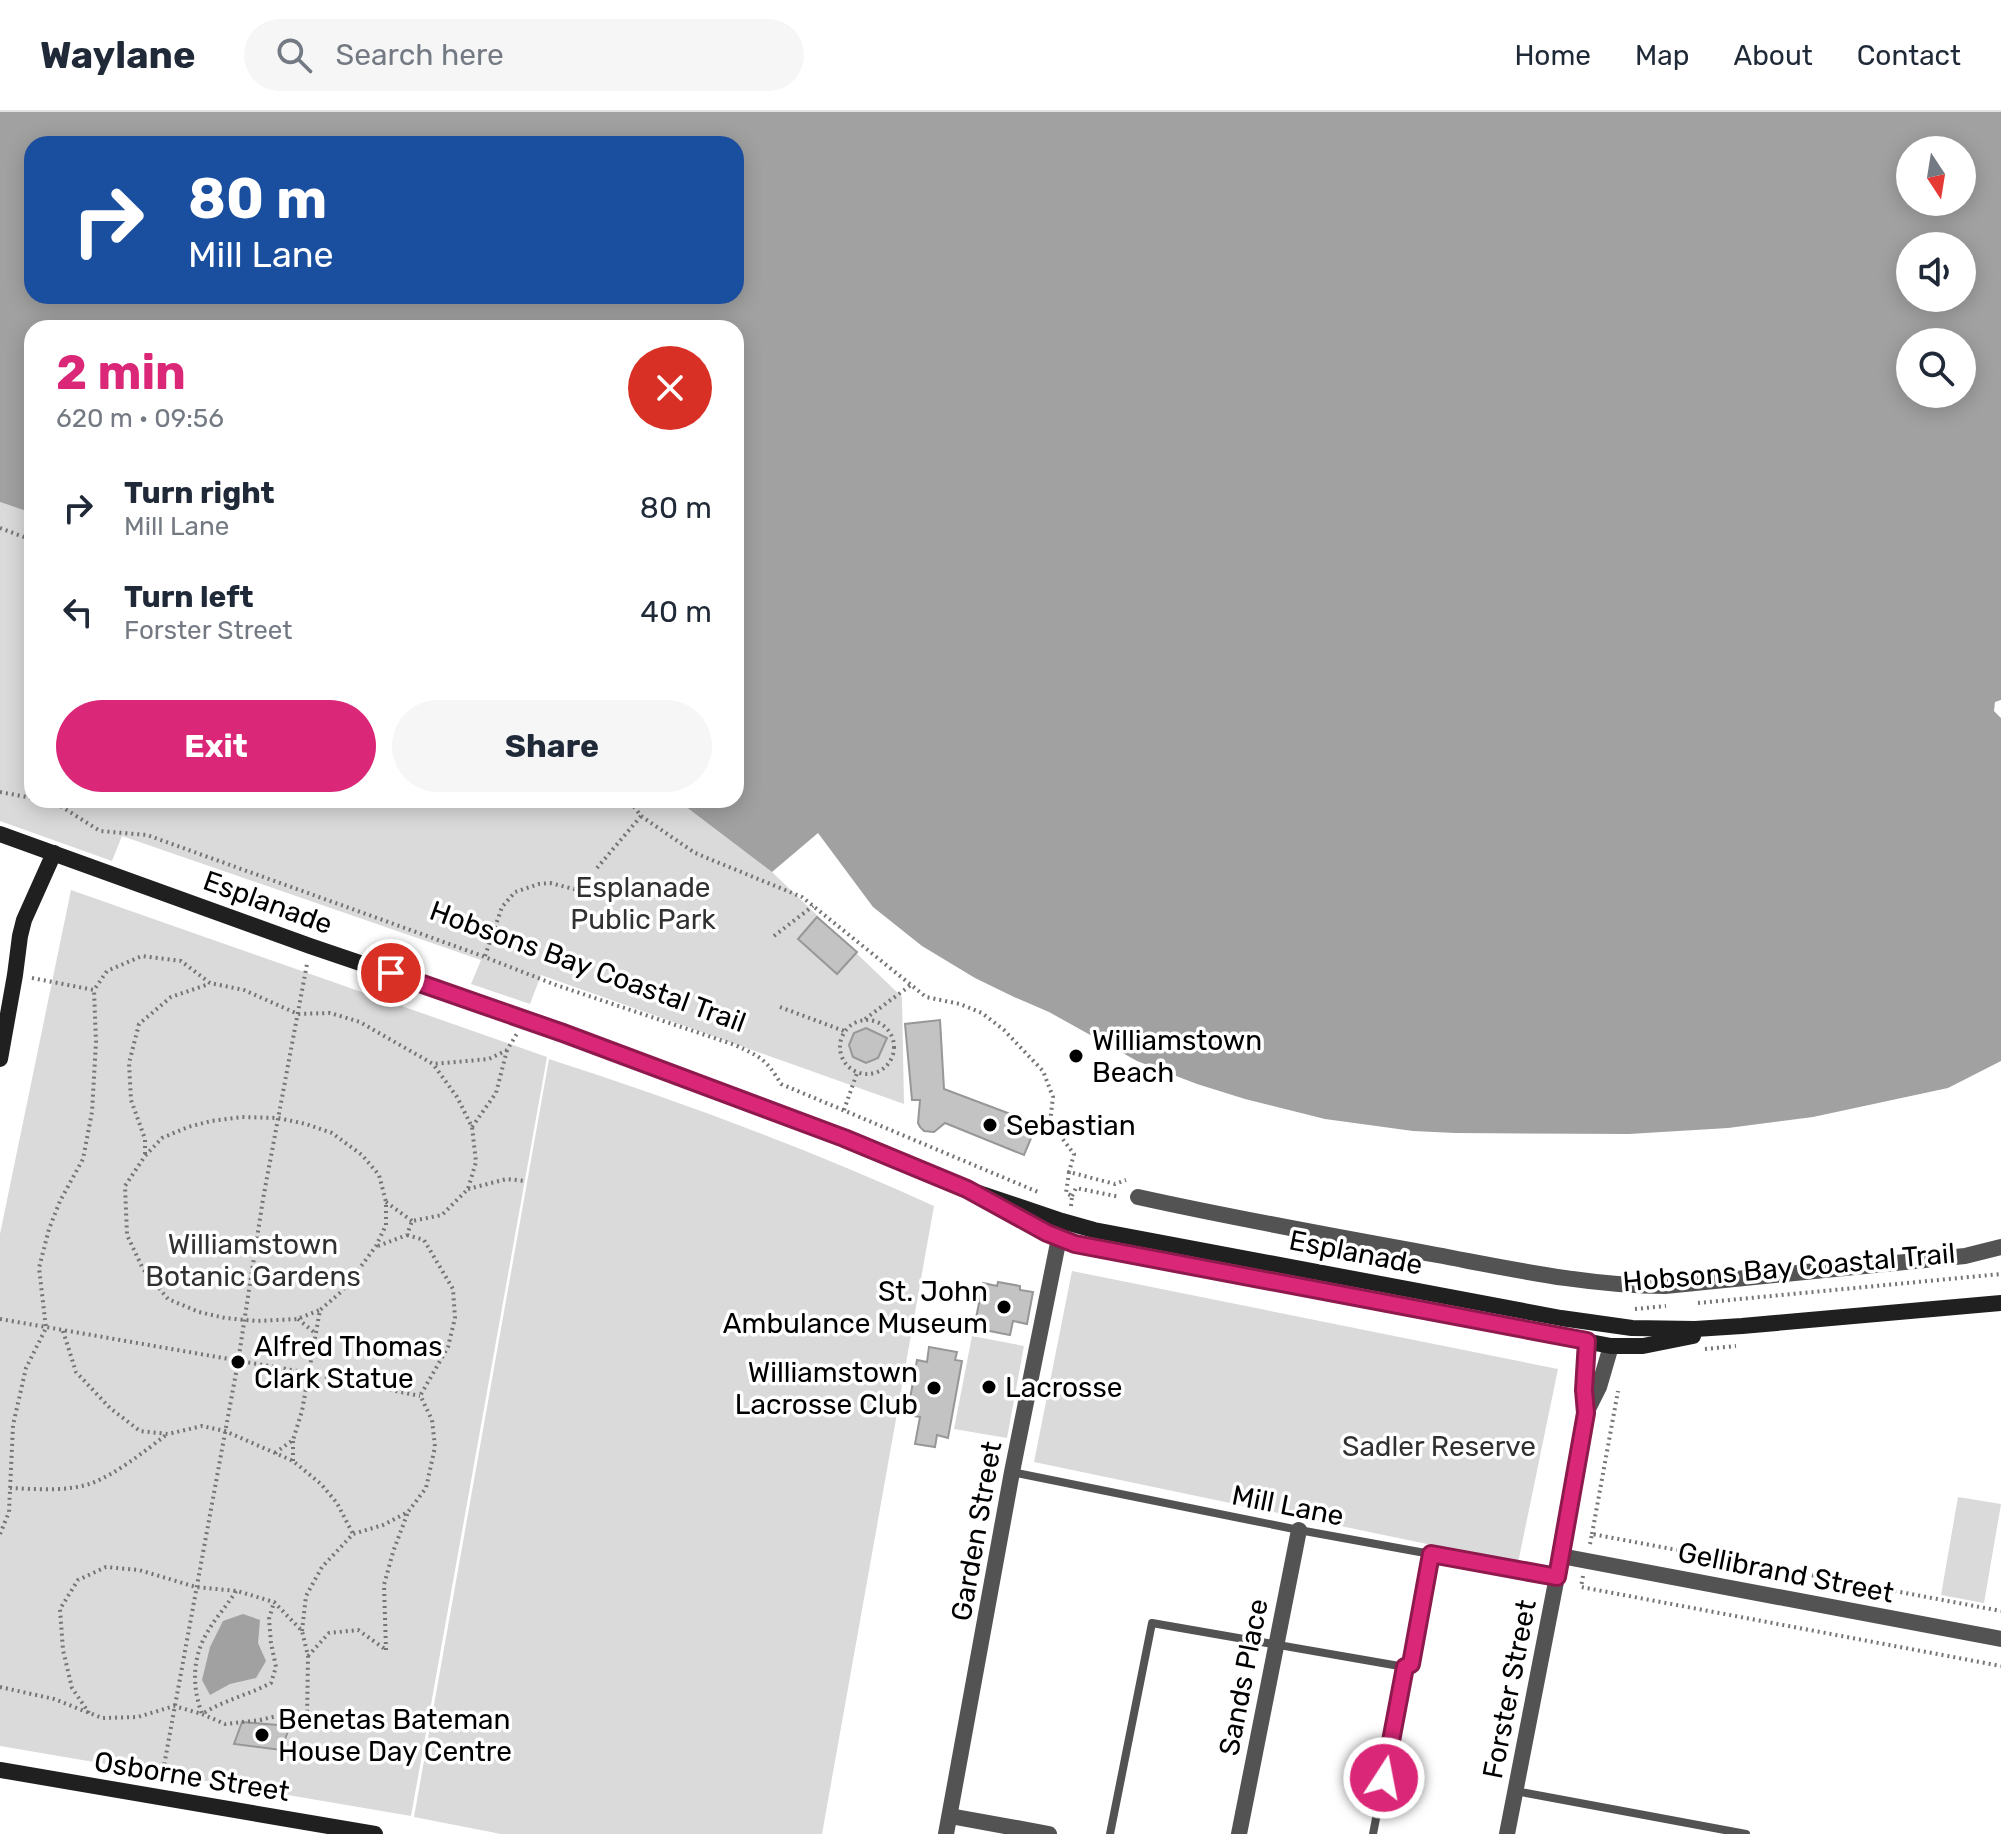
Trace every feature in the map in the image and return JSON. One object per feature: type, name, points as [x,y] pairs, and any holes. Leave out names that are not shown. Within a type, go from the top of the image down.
[{"type":"street","name":"Esplanade","points":[[0,834],[788,1117],[1061,1230],[1075,1244],[1597,1343],[1643,1346],[1742,1326]]},
{"type":"street","points":[[0,1059],[24,920],[54,853]]},
{"type":"street","name":"Hobsons Bay Coastal Trail","points":[[1138,1197],[1227,1217],[1570,1279],[1626,1286],[1665,1286],[1965,1256],[2001,1247]]},
{"type":"street","name":"Esplanade","points":[[1061,1230],[1094,1230],[1596,1324],[1651,1329],[1742,1326],[2001,1303]]},
{"type":"street","name":"Garden Street","points":[[946,1834],[1012,1472],[1061,1230]]},
{"type":"street","name":"Forster Street","points":[[1586,1413],[1599,1387],[1596,1324]]},
{"type":"street","name":"Forster Street","points":[[1507,1834],[1586,1413],[1584,1390],[1597,1343]]},
{"type":"street","name":"Sands Place","points":[[1239,1834],[1299,1530]]},
{"type":"street","name":"Gellibrand Street","points":[[1561,1556],[2001,1639]]},
{"type":"street","name":"Osborne Street","points":[[0,1770],[375,1834]]},
{"type":"street","points":[[950,1816],[1049,1834]]},
{"type":"lane","name":"Mill Lane","points":[[1012,1472],[1299,1530],[1557,1577]]},
{"type":"lane","points":[[1110,1834],[1152,1623],[1405,1667],[1411,1664],[1431,1554]]},
{"type":"lane","points":[[1373,1834],[1405,1667]]},
{"type":"lane","points":[[1515,1791],[1746,1834]]},
{"type":"path","points":[[0,528],[24,537]]},
{"type":"path","points":[[0,792],[24,796]]},
{"type":"path","name":"Hobsons Bay Coastal Trail","points":[[64,808],[100,831],[147,835],[556,985],[735,1045],[760,1057],[781,1084],[1043,1194]]},
{"type":"path","points":[[635,808],[641,816],[695,853],[802,897],[926,997],[960,1004],[982,1013],[1004,1030],[1043,1071],[1053,1097],[1050,1122],[1074,1154],[1066,1193],[1072,1196]]},
{"type":"path","points":[[597,868],[641,816]]},
{"type":"path","points":[[485,957],[502,907],[515,892],[550,883],[582,891]]},
{"type":"path","points":[[774,936],[813,906]]},
{"type":"path","points":[[158,1797],[310,946]]},
{"type":"path","points":[[0,1534],[9,1512],[13,1425],[26,1368],[46,1328],[39,1268],[60,1201],[83,1159],[92,1112],[96,1042],[94,990],[107,971],[142,956],[181,961],[210,983],[244,990],[298,1014],[330,1013],[360,1022],[433,1064],[457,1097],[472,1127],[476,1162],[468,1189],[442,1215],[412,1221],[386,1202]]},
{"type":"path","points":[[15,975],[94,990]]},
{"type":"path","points":[[145,1156],[145,1139],[131,1100],[129,1075],[139,1024],[171,997],[210,983]]},
{"type":"path","points":[[865,1019],[883,1024],[890,1031],[894,1045],[894,1053],[885,1067],[868,1074],[857,1073],[844,1062],[839,1044],[844,1031],[911,985]]},
{"type":"path","points":[[780,1007],[844,1031]]},
{"type":"path","points":[[472,1127],[496,1093],[507,1050],[525,1020]]},
{"type":"path","points":[[433,1064],[489,1059],[507,1050]]},
{"type":"path","points":[[844,1110],[857,1073]]},
{"type":"path","points":[[242,1117],[278,1118],[332,1133],[362,1155],[379,1175],[386,1202],[386,1225],[376,1246],[341,1292],[320,1310],[297,1319],[244,1320],[199,1312],[168,1299],[143,1269],[127,1235],[125,1186],[145,1156],[162,1138],[188,1127],[242,1117]]},
{"type":"path","points":[[1069,1172],[1115,1184],[1126,1180]]},
{"type":"path","points":[[468,1189],[507,1179],[525,1181]]},
{"type":"path","points":[[1071,1206],[1076,1188],[1121,1197],[1138,1197]]},
{"type":"path","points":[[407,1235],[412,1221]]},
{"type":"path","points":[[376,1246],[407,1235],[424,1240],[453,1289],[455,1318],[448,1347],[420,1396]]},
{"type":"path","name":"Hobsons Bay Coastal Trail","points":[[1697,1303],[2001,1274]]},
{"type":"path","name":"Hobsons Bay Coastal Trail","points":[[1634,1309],[1665,1306]]},
{"type":"path","points":[[293,1461],[293,1440],[302,1411],[320,1310]]},
{"type":"path","points":[[0,1319],[309,1373],[420,1396]]},
{"type":"path","points":[[297,1319],[315,1333]]},
{"type":"path","points":[[63,1331],[76,1372],[110,1408],[140,1431],[168,1434],[202,1426],[225,1431],[293,1461],[321,1484],[337,1503],[353,1534]]},
{"type":"path","points":[[1693,1350],[1739,1346]]},
{"type":"path","points":[[1592,1534],[1620,1381]]},
{"type":"path","points":[[308,1656],[329,1633],[358,1630],[386,1650],[384,1585],[408,1512],[426,1488],[435,1447],[432,1420],[420,1396]]},
{"type":"path","points":[[10,1488],[56,1489],[91,1484],[133,1460],[168,1434]]},
{"type":"path","points":[[275,1453],[293,1440]]},
{"type":"path","points":[[0,1687],[54,1699],[102,1718],[138,1717],[174,1706],[225,1724],[281,1715],[307,1718],[308,1656],[302,1631],[306,1596],[322,1567],[353,1534],[383,1525],[408,1512]]},
{"type":"path","points":[[89,1713],[72,1688],[63,1650],[60,1609],[78,1580],[106,1567],[139,1570],[196,1587],[237,1591],[274,1602],[302,1631]]},
{"type":"path","points":[[202,1714],[194,1678],[198,1658],[205,1636],[237,1591]]},
{"type":"path","points":[[202,1714],[217,1704],[252,1693],[271,1683],[276,1667],[269,1619],[274,1602]]},
{"type":"green space","name":"Esplanade Public Park","points":[[0,502],[24,510],[24,808],[688,808],[772,872],[902,997],[904,1104],[541,975],[530,1004],[471,984],[481,960],[122,836],[112,861],[0,821]]},
{"type":"green space","name":"Williamstown Botanic Gardens","points":[[71,890],[547,1057],[411,1816],[0,1746],[0,1234]]},
{"type":"green space","points":[[549,1059],[743,1127],[934,1206],[822,1834],[501,1834],[414,1817]]},
{"type":"green space","name":"Sadler Reserve","points":[[1072,1271],[1558,1369],[1518,1563],[1034,1462]]},
{"type":"green space","name":"Lacrosse","points":[[972,1336],[1024,1346],[1007,1438],[954,1429]]},
{"type":"green space","points":[[1958,1497],[2001,1504],[1984,1603],[1941,1595]]},
{"type":"shaded area","points":[[0,112],[2001,112],[2001,700],[1995,702],[1994,711],[2001,718],[2001,1061],[1948,1088],[1813,1117],[1728,1128],[1629,1134],[1413,1131],[1325,1119],[1197,1084],[1137,1061],[1049,1012],[975,978],[922,946],[873,907],[818,833],[772,872],[688,808],[744,808],[744,320],[24,320],[24,510],[0,502]]},
{"type":"shaded area","points":[[243,1614],[260,1620],[258,1643],[266,1661],[256,1678],[230,1684],[210,1695],[202,1680],[210,1647],[223,1621]]},
{"type":"building","points":[[817,917],[857,952],[837,974],[798,939]]},
{"type":"building","points":[[940,1020],[944,1089],[1037,1124],[1024,1155],[945,1123],[934,1132],[924,1131],[920,1127],[920,1100],[912,1100],[905,1024]]},
{"type":"building","points":[[866,1028],[887,1038],[878,1058],[866,1063],[853,1057],[849,1045],[854,1033]]},
{"type":"building","name":"St. John Ambulance Museum","points":[[998,1282],[1033,1292],[1027,1324],[1013,1321],[1010,1335],[974,1328],[983,1283],[997,1286]]},
{"type":"building","name":"Williamstown Lacrosse Club","points":[[929,1347],[957,1352],[955,1360],[962,1361],[948,1438],[937,1435],[935,1447],[915,1444],[920,1417],[907,1415],[917,1360],[927,1362]]},
{"type":"building","name":"Benetas Bateman House Day Centre","points":[[242,1722],[290,1726],[281,1750],[234,1744]]},
{"type":"place","name":"Williamstown Beach","points":[[1076,1056]]},
{"type":"place","name":"Sebastian","points":[[990,1125]]},
{"type":"place","name":"St. John Ambulance Museum","points":[[1004,1307]]},
{"type":"place","name":"Alfred Thomas Clark Statue","points":[[238,1362]]},
{"type":"place","name":"Lacrosse","points":[[989,1387]]},
{"type":"place","name":"Williamstown Lacrosse Club","points":[[934,1388]]},
{"type":"place","name":"Benetas Bateman House Day Centre","points":[[262,1735]]},
{"type":"route","points":[[391,973],[563,1033],[844,1138],[967,1189],[1047,1233],[1075,1244],[1587,1341],[1584,1369],[1586,1413],[1557,1577],[1431,1554],[1411,1664],[1405,1667],[1384,1778]]}]
